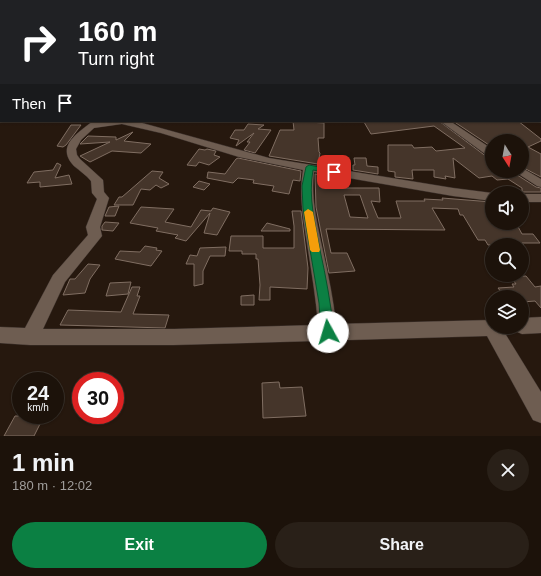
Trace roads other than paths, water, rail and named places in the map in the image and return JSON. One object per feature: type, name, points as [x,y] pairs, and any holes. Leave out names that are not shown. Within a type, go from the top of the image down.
[{"type":"street","points":[[30,337],[59,279],[95,236],[93,227],[103,198],[98,193],[97,180],[75,161],[72,153],[72,147],[76,139],[85,130],[95,124],[113,122]]},
{"type":"street","points":[[129,122],[243,155],[453,192],[485,196]]},
{"type":"street","points":[[445,122],[485,149]]},
{"type":"street","points":[[309,167],[306,186],[308,208],[325,303],[328,332]]},
{"type":"street","points":[[529,177],[541,184]]},
{"type":"street","points":[[529,198],[541,198]]},
{"type":"street","points":[[529,326],[541,325]]},
{"type":"street","points":[[0,335],[30,337],[174,337],[485,327]]},
{"type":"street","points":[[503,334],[541,412]]}]
